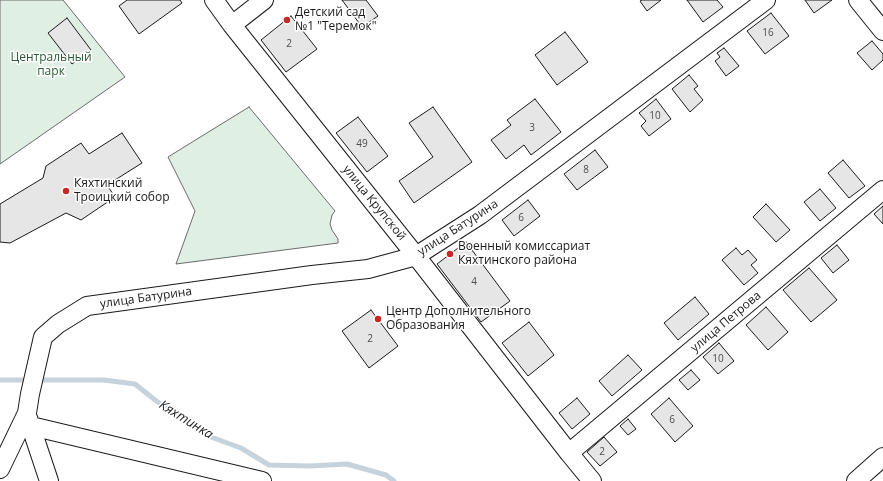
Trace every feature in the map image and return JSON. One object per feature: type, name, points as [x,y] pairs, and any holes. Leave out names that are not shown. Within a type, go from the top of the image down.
[{"type":"street","name":"улица Крупской","points":[[214,0],[232,25],[416,256],[592,481]]},
{"type":"street","points":[[232,25],[264,0]]},
{"type":"street","name":"улица Батурина","points":[[29,420],[30,394],[43,337],[58,324],[86,306],[368,268],[416,256],[480,215],[766,0]]},
{"type":"street","points":[[858,0],[883,31]]},
{"type":"street","name":"улица Петрова","points":[[569,453],[883,190]]},
{"type":"street","points":[[0,469],[29,420]]},
{"type":"street","points":[[29,420],[49,481]]},
{"type":"street","points":[[29,420],[262,481]]},
{"type":"street","points":[[856,481],[883,456]]},
{"type":"green space","name":"Центральный парк","points":[[0,0],[63,0],[125,77],[0,164]]},
{"type":"green space","points":[[249,107],[335,211],[332,215],[330,224],[338,239],[338,243],[176,264],[195,211],[168,157]]},
{"type":"building","points":[[127,0],[180,0],[182,3],[139,34],[119,6]]},
{"type":"building","points":[[342,0],[366,0],[378,16],[362,27]]},
{"type":"building","points":[[661,0],[647,11],[640,1]]},
{"type":"building","points":[[687,0],[717,0],[723,7],[703,22]]},
{"type":"building","points":[[805,0],[832,0],[814,13]]},
{"type":"building","points":[[771,13],[789,36],[765,54],[747,31]]},
{"type":"building","points":[[291,16],[317,49],[286,72],[261,40]]},
{"type":"building","points":[[67,18],[91,50],[72,64],[48,33]]},
{"type":"building","points":[[565,32],[588,62],[557,85],[535,55]]},
{"type":"building","points":[[872,41],[883,54],[883,60],[872,70],[857,53]]},
{"type":"building","points":[[724,48],[739,66],[726,76],[715,61],[720,57],[717,53]]},
{"type":"building","points":[[689,75],[698,86],[694,89],[703,100],[690,112],[672,89]]},
{"type":"building","points":[[535,99],[561,132],[531,155],[524,145],[506,159],[491,140],[511,125],[507,120]]},
{"type":"building","points":[[656,99],[671,119],[649,136],[641,126],[646,121],[639,113]]},
{"type":"building","points":[[433,107],[472,162],[414,203],[399,181],[433,157],[409,123]]},
{"type":"building","points":[[358,117],[388,156],[367,172],[336,133]]},
{"type":"building","name":"Кяхтинский Троицкий собор","points":[[122,133],[142,163],[107,185],[115,197],[81,220],[66,213],[10,243],[0,242],[0,204],[43,178],[46,166],[81,143],[89,154]]},
{"type":"building","points":[[595,150],[608,167],[577,190],[564,174]]},
{"type":"building","points":[[843,160],[865,186],[849,198],[828,173]]},
{"type":"building","points":[[820,189],[836,208],[820,221],[804,202]]},
{"type":"building","points":[[528,200],[540,216],[514,236],[502,220]]},
{"type":"building","points":[[766,204],[790,230],[776,242],[753,217]]},
{"type":"building","points":[[883,206],[883,224],[874,214]]},
{"type":"building","points":[[466,242],[510,301],[481,322],[437,264]]},
{"type":"building","points":[[837,245],[849,260],[833,273],[821,258]]},
{"type":"building","points":[[736,248],[742,255],[748,250],[757,260],[751,265],[758,273],[744,285],[722,260]]},
{"type":"building","points":[[809,268],[837,300],[811,322],[783,290]]},
{"type":"building","points":[[695,297],[709,314],[678,340],[664,323]]},
{"type":"building","points":[[766,307],[788,332],[768,350],[746,325]]},
{"type":"building","points":[[371,310],[398,346],[369,368],[342,331]]},
{"type":"building","points":[[529,322],[554,355],[528,376],[502,343]]},
{"type":"building","points":[[719,343],[734,361],[718,374],[703,357]]},
{"type":"building","points":[[628,355],[642,370],[612,396],[599,381]]},
{"type":"building","points":[[691,370],[700,380],[688,390],[679,380]]},
{"type":"building","points":[[577,398],[590,414],[572,429],[559,413]]},
{"type":"building","points":[[669,398],[693,426],[675,442],[651,414]]},
{"type":"building","points":[[628,419],[636,429],[628,435],[620,426]]},
{"type":"building","points":[[604,437],[617,452],[600,466],[587,452]]},
{"type":"waterway","name":"Кяхтинка","points":[[0,380],[104,380],[135,384],[155,400],[211,437],[241,448],[269,465],[310,466],[347,464],[386,475],[394,481]]},
{"type":"place","name":"Детский сад №1 \"Теремок\"","points":[[287,20]]},
{"type":"place","name":"Кяхтинский Троицкий собор","points":[[66,191]]},
{"type":"place","name":"Военный комиссариат Кяхтинского района","points":[[450,254]]},
{"type":"place","name":"Центр Дополнительного Образования","points":[[378,319]]}]
